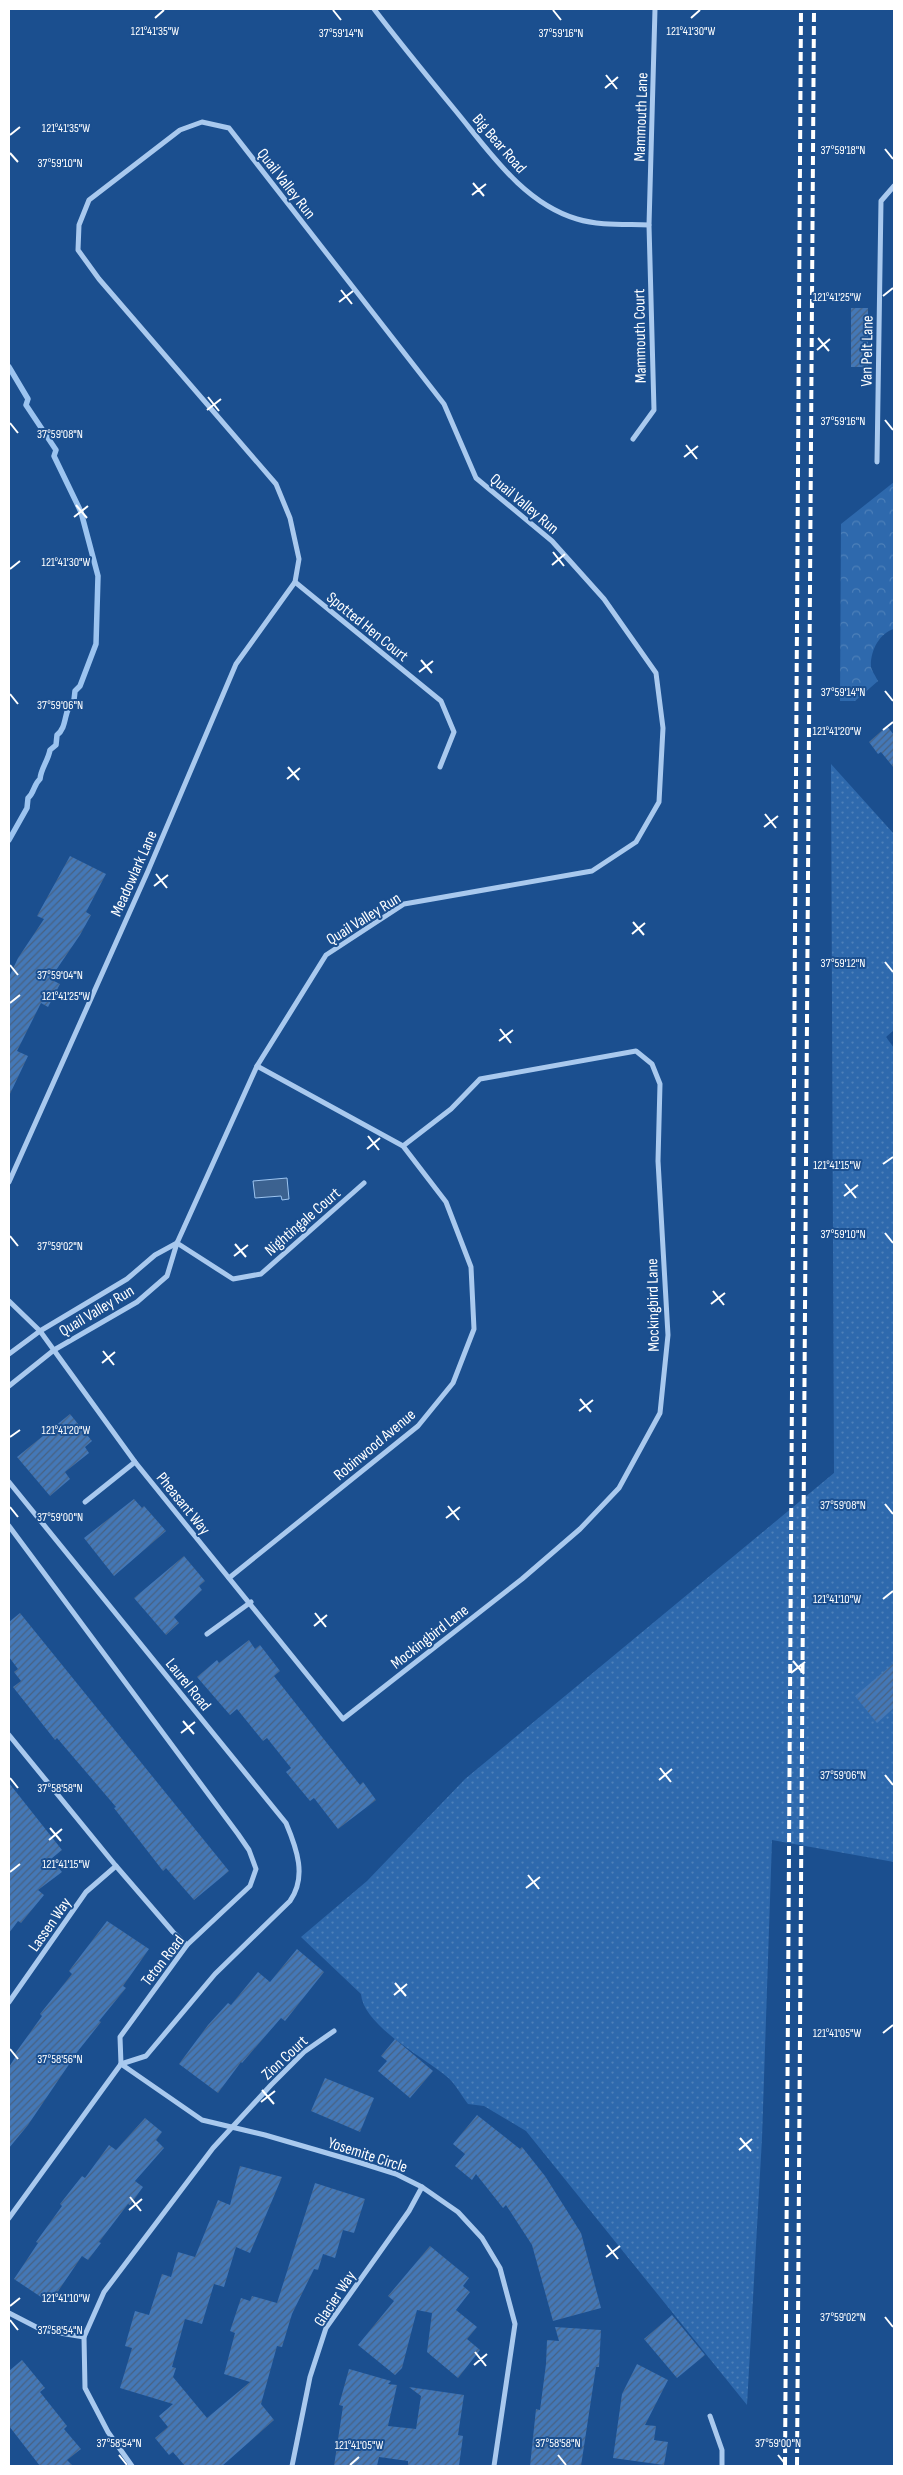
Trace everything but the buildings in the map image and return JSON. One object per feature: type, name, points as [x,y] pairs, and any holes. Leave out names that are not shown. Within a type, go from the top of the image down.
[{"type":"street","name":"Big Bear Road","points":[[374,9],[513,180],[542,202],[577,219],[605,224],[649,225]]},
{"type":"street","name":"Mammouth Lane","points":[[649,225],[656,9]]},
{"type":"street","name":"Quail Valley Run","points":[[9,1386],[54,1350],[137,1302],[167,1276],[177,1242],[257,1066],[326,955],[404,904],[592,871],[636,842],[659,802],[663,728],[656,673],[604,599],[552,542],[476,478],[444,404],[229,128],[202,122],[180,130],[89,200],[79,225],[78,250],[99,280],[276,484],[290,518],[299,559],[295,582]]},
{"type":"street","name":"Van Pelt Lane","points":[[877,462],[881,201],[894,186]]},
{"type":"street","name":"Mammouth Court","points":[[634,439],[654,410],[649,225]]},
{"type":"street","name":"Spotted Hen Court","points":[[295,582],[441,701],[454,732],[440,767]]},
{"type":"street","name":"Meadowlark Lane","points":[[9,1182],[148,871],[236,664],[295,582]]},
{"type":"street","name":"Mockingbird Lane","points":[[343,1719],[522,1579],[580,1529],[619,1488],[660,1413],[667,1345],[658,1161],[660,1084],[652,1064],[636,1050],[480,1080],[451,1109],[403,1146]]},
{"type":"street","name":"Robinwood Avenue","points":[[229,1578],[418,1426],[453,1384],[474,1329],[471,1267],[446,1202],[403,1146],[257,1066]]},
{"type":"street","name":"Nightingale Court","points":[[177,1242],[233,1279],[261,1274],[364,1183]]},
{"type":"street","name":"Quail Valley Run","points":[[9,1354],[40,1331],[127,1279],[154,1255],[177,1242]]},
{"type":"street","name":"Pheasant Way","points":[[9,1301],[40,1331],[135,1462],[229,1578],[251,1602],[343,1719]]},
{"type":"street","points":[[85,1502],[135,1462]]},
{"type":"street","name":"Laurel Road","points":[[9,1482],[286,1823],[295,1845],[300,1875],[298,1890],[290,1901],[215,1974],[146,2056],[122,2064]]},
{"type":"street","name":"Teton Road","points":[[9,1526],[249,1850],[256,1868],[250,1886],[187,1945],[120,2037],[122,2064]]},
{"type":"street","points":[[207,1634],[251,1602]]},
{"type":"street","points":[[9,1734],[116,1866],[173,1932],[187,1945]]},
{"type":"street","name":"Lassen Way","points":[[9,2002],[86,1892],[116,1866]]},
{"type":"street","name":"Zion Court","points":[[233,2127],[304,2052],[334,2031]]},
{"type":"street","points":[[9,2218],[122,2064]]},
{"type":"street","name":"Yosemite Circle","points":[[122,2064],[202,2120],[387,2171],[422,2186],[458,2212],[482,2238],[500,2268],[515,2324],[494,2466]]},
{"type":"street","points":[[132,2466],[108,2432],[85,2388],[84,2337],[104,2292],[213,2148],[233,2127]]},
{"type":"street","name":"Glacier Way","points":[[292,2466],[310,2377],[326,2328],[410,2212],[422,2186]]},
{"type":"street","points":[[9,2313],[42,2330],[84,2337]]},
{"type":"street","points":[[710,2416],[722,2450],[722,2466]]},
{"type":"green space","points":[[894,482],[894,629],[880,639],[872,655],[871,667],[878,681],[855,701],[840,701],[841,524]]},
{"type":"green space","points":[[831,764],[894,834],[894,1030],[886,1037],[894,1048],[894,1862],[772,1840],[762,2138],[747,2405],[526,2131],[484,2106],[468,2104],[449,2079],[383,2029],[364,2006],[361,1994],[301,1937],[367,1881],[465,1779],[834,1473]]},
{"type":"shaded area","points":[[287,1178],[289,1199],[282,1200],[281,1196],[255,1198],[253,1181]]},
{"type":"waterway","points":[[9,367],[28,399],[26,405],[56,450],[54,456],[81,512],[98,576],[96,644],[80,686],[75,691],[74,700],[68,708],[63,727],[57,735],[56,745],[50,750],[40,779],[28,798],[27,808],[9,840]]},
{"type":"railway","points":[[785,2466],[801,9]]},
{"type":"railway","points":[[797,2466],[814,9]]}]
